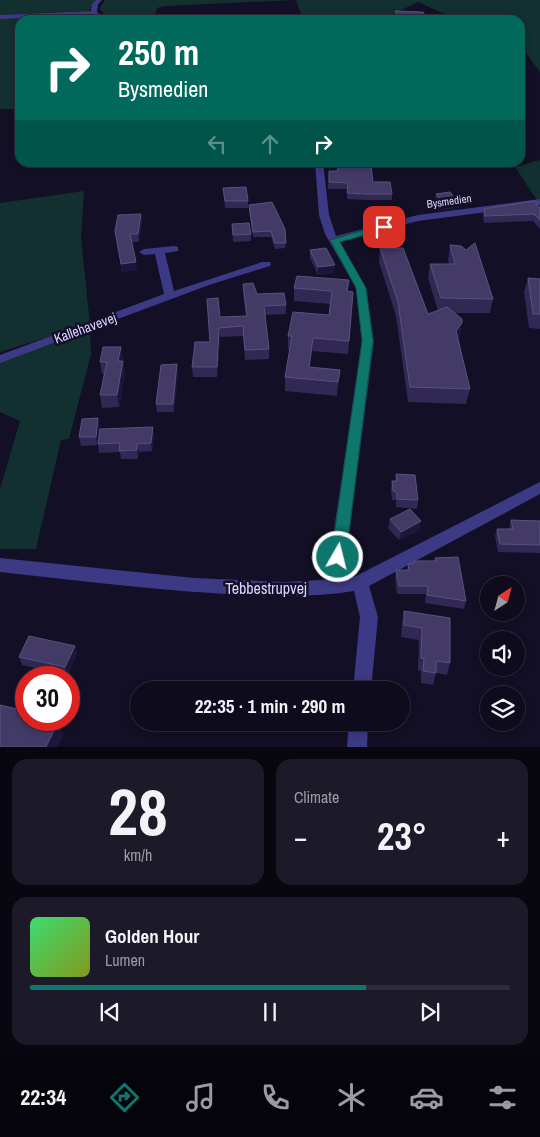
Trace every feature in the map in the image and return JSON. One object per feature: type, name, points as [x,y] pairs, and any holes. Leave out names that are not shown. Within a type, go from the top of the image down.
[{"type":"street","points":[[94,13],[95,4],[99,0]]},
{"type":"street","points":[[31,15],[94,13],[97,15]]},
{"type":"street","points":[[0,16],[15,16]]},
{"type":"street","points":[[319,167],[324,215],[334,240],[361,288],[368,341],[338,557],[354,584],[369,617],[363,681]]},
{"type":"street","name":"Bysmedien","points":[[334,240],[418,218],[540,202]]},
{"type":"street","points":[[144,252],[174,248]]},
{"type":"street","points":[[158,251],[170,296]]},
{"type":"street","name":"Kallehavevej","points":[[0,359],[170,296],[266,264]]},
{"type":"street","name":"Tebbestrupvej","points":[[0,565],[212,588],[302,589],[354,584],[540,487]]},
{"type":"street","points":[[357,747],[358,731]]},
{"type":"green space","points":[[0,0],[96,0],[89,11],[0,15]]},
{"type":"green space","points":[[105,0],[296,0],[165,6],[157,8],[155,15],[105,15],[100,8]]},
{"type":"green space","points":[[296,0],[540,0],[540,72],[525,52],[525,15],[447,15],[418,2],[391,15],[301,15]]},
{"type":"green space","points":[[0,18],[15,18],[15,109],[0,109]]},
{"type":"green space","points":[[540,160],[540,200],[537,200],[515,167],[525,167],[525,164]]},
{"type":"green space","points":[[84,191],[81,238],[90,324],[0,352],[0,203]]},
{"type":"green space","points":[[90,330],[91,354],[69,439],[61,440],[36,549],[0,549],[0,489],[20,421],[0,412],[0,362]]},
{"type":"building","points":[[395,11],[423,12],[425,15],[397,15]]},
{"type":"building","points":[[338,167],[371,167],[373,182],[390,182],[392,194],[347,193],[348,183],[329,182],[329,171],[338,171]]},
{"type":"building","points":[[246,187],[248,201],[225,201],[223,188]]},
{"type":"building","points":[[450,192],[457,201],[443,203],[436,194]]},
{"type":"building","points":[[535,201],[540,208],[540,220],[534,214],[485,216],[484,209]]},
{"type":"building","points":[[272,202],[285,229],[286,243],[275,243],[271,231],[253,232],[249,205]]},
{"type":"building","points":[[141,214],[138,234],[130,234],[136,262],[121,264],[115,231],[118,215]]},
{"type":"building","points":[[249,223],[251,234],[233,235],[232,224]]},
{"type":"building","points":[[475,243],[493,299],[441,298],[430,264],[455,264],[450,245],[461,246],[466,250]]},
{"type":"building","points":[[326,248],[335,265],[318,267],[310,250]]},
{"type":"building","points":[[380,248],[403,248],[428,314],[447,307],[462,319],[462,323],[456,331],[470,389],[410,387],[398,302]]},
{"type":"building","points":[[297,276],[349,280],[347,291],[353,292],[349,341],[313,338],[309,367],[340,370],[338,382],[285,377],[292,336],[288,336],[293,312],[329,315],[332,291],[294,288]]},
{"type":"building","points":[[528,278],[540,279],[540,314],[533,314]]},
{"type":"building","points":[[253,283],[257,294],[284,293],[286,305],[264,306],[269,349],[245,350],[243,326],[219,328],[217,367],[192,367],[195,342],[210,342],[207,299],[218,298],[220,317],[247,316],[243,284]]},
{"type":"building","points":[[103,347],[121,347],[118,361],[123,361],[117,395],[100,395],[107,362],[100,362]]},
{"type":"building","points":[[177,364],[173,404],[156,404],[161,365]]},
{"type":"building","points":[[98,418],[96,437],[79,437],[82,419]]},
{"type":"building","points":[[153,427],[151,443],[137,444],[137,450],[119,451],[120,443],[98,444],[100,429]]},
{"type":"building","points":[[396,474],[415,475],[418,500],[397,499],[397,492],[393,491],[392,481],[397,481]]},
{"type":"building","points":[[410,509],[421,521],[401,532],[390,519]]},
{"type":"building","points":[[511,520],[540,521],[540,545],[500,544],[497,529],[513,529]]},
{"type":"building","points":[[458,557],[466,601],[427,595],[428,586],[399,586],[396,570],[409,570],[408,564],[414,563],[414,561],[436,561],[435,558]]},
{"type":"building","points":[[404,611],[450,618],[450,663],[436,661],[436,673],[423,671],[424,659],[421,658],[422,628],[404,625]]},
{"type":"building","points":[[29,636],[75,646],[65,666],[19,657]]},
{"type":"building","points":[[0,705],[15,708],[15,731],[54,731],[46,747],[0,747]]},
{"type":"route","points":[[338,557],[368,341],[361,288],[334,240],[384,227]]}]
